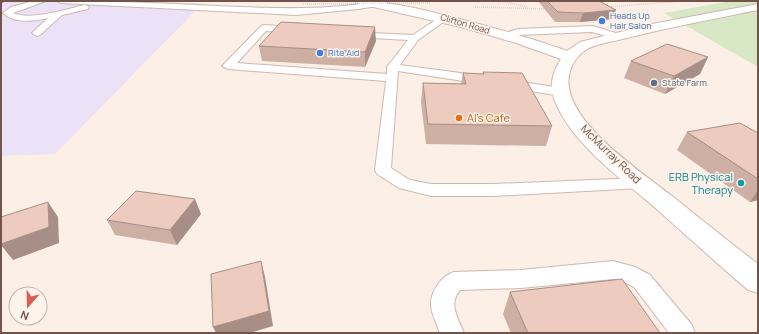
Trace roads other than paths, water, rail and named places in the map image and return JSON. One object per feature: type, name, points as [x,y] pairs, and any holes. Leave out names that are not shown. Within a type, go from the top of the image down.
[{"type":"main road","name":"Clifton Road","points":[[360,1],[378,2],[443,18],[505,36],[569,58]]},
{"type":"main road","name":"McMurray Road","points":[[758,7],[616,36],[585,45],[569,58],[562,70],[560,78],[561,92],[570,112],[580,126],[605,152],[758,281]]},
{"type":"lane","points":[[42,1],[14,9],[7,13],[12,17],[26,18],[59,14],[98,3]]},
{"type":"lane","points":[[61,1],[296,12],[344,8],[378,2]]},
{"type":"lane","points":[[37,33],[59,14]]},
{"type":"lane","points":[[443,18],[415,38],[392,73],[383,170],[405,184],[431,190],[478,190],[641,183]]},
{"type":"lane","points":[[304,31],[264,28],[228,66],[392,73],[496,82],[561,92]]},
{"type":"lane","points":[[505,36],[518,32],[593,29],[616,36]]},
{"type":"lane","points":[[343,33],[415,38]]},
{"type":"lane","points":[[452,333],[441,300],[445,290],[454,280],[521,279],[612,270],[628,273],[642,281],[683,333]]},
{"type":"place","name":"Heads Up Hair Salon","points":[[602,21]]},
{"type":"place","name":"Rite Aid","points":[[320,53]]},
{"type":"place","name":"State Farm","points":[[654,83]]},
{"type":"place","name":"Al's Cafe","points":[[459,118]]},
{"type":"place","name":"ERB Physical Therapy","points":[[741,183]]}]
